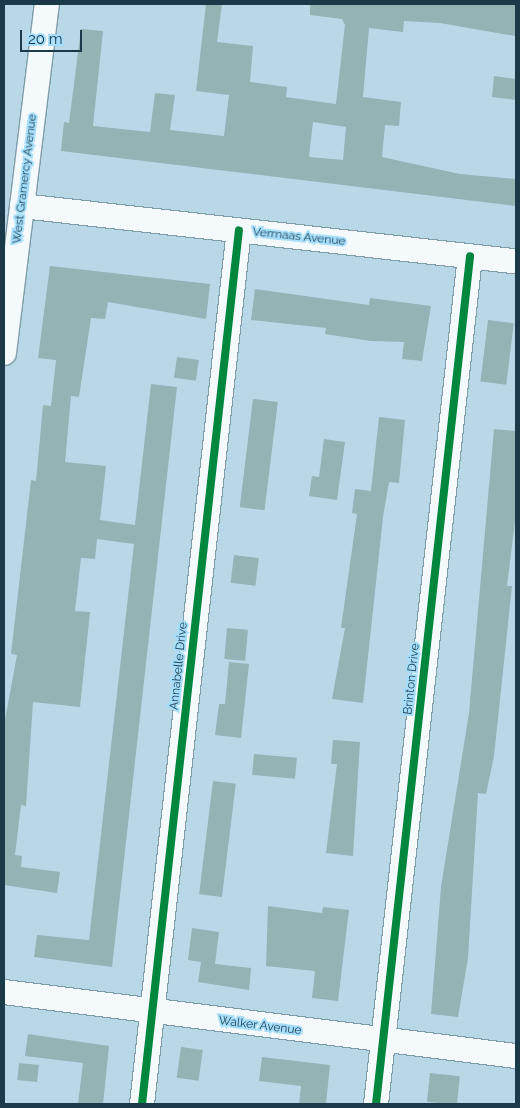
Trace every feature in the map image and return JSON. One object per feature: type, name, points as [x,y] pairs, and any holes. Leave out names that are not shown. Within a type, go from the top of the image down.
[{"type":"street","name":"West Gramercy Avenue","points":[[4,354],[47,4]]},
{"type":"street","name":"Vermaas Avenue","points":[[22,206],[516,262]]},
{"type":"street","name":"Annabelle Drive","points":[[142,1104],[239,230]]},
{"type":"street","name":"Brinton Drive","points":[[376,1104],[470,256]]},
{"type":"street","name":"Walker Avenue","points":[[4,992],[152,1013],[516,1056]]},
{"type":"building","points":[[206,4],[222,4],[217,42],[253,46],[250,82],[287,87],[286,97],[336,104],[345,25],[342,19],[310,15],[310,4],[516,4],[515,36],[440,23],[404,21],[403,32],[369,28],[363,97],[401,102],[399,126],[385,125],[382,157],[460,174],[516,179],[516,206],[61,151],[64,122],[69,123],[81,29],[103,31],[93,126],[150,132],[155,93],[175,95],[170,130],[224,136],[229,95],[196,91]],"holes":[[[313,122],[346,127],[343,160],[309,157]]]},
{"type":"building","points":[[494,76],[516,79],[516,100],[492,97]]},
{"type":"building","points":[[50,266],[210,284],[206,319],[108,302],[105,319],[91,318],[79,397],[71,396],[65,462],[106,466],[100,520],[135,525],[151,384],[177,387],[112,967],[34,957],[37,935],[89,940],[134,544],[97,539],[95,559],[81,558],[75,611],[90,612],[80,707],[33,702],[26,806],[21,805],[15,855],[22,856],[21,867],[60,872],[57,893],[4,885],[4,725],[17,655],[11,654],[31,480],[36,481],[43,405],[51,406],[56,360],[38,358]]},
{"type":"building","points":[[255,289],[369,305],[370,298],[431,306],[422,361],[402,359],[404,342],[371,341],[325,334],[326,328],[251,320]]},
{"type":"building","points":[[488,320],[514,323],[506,385],[480,382]]},
{"type":"building","points":[[177,357],[199,360],[196,381],[174,378]]},
{"type":"building","points":[[253,399],[278,402],[265,510],[240,507]]},
{"type":"building","points":[[379,417],[405,420],[399,483],[389,482],[383,517],[363,703],[332,699],[345,628],[341,628],[357,514],[352,513],[355,489],[371,491]]},
{"type":"building","points":[[494,429],[516,431],[516,513],[507,586],[512,586],[494,756],[486,794],[478,793],[468,958],[458,1017],[431,1014],[441,887],[469,713]]},
{"type":"building","points":[[324,439],[345,442],[337,500],[309,496],[312,476],[319,477]]},
{"type":"building","points":[[234,555],[259,558],[255,586],[231,583]]},
{"type":"building","points":[[227,628],[248,630],[245,661],[224,659]]},
{"type":"building","points":[[229,662],[249,664],[241,738],[215,735],[219,704],[225,704]]},
{"type":"building","points":[[333,740],[360,742],[353,856],[326,853],[337,764],[331,764]]},
{"type":"building","points":[[254,754],[297,758],[295,779],[252,775]]},
{"type":"building","points":[[213,781],[236,784],[222,897],[199,894]]},
{"type":"building","points":[[268,906],[322,913],[323,907],[349,910],[338,1001],[312,998],[315,971],[266,966]]},
{"type":"building","points":[[192,928],[219,932],[215,964],[251,968],[249,990],[198,982],[201,962],[188,960]]},
{"type":"building","points":[[28,1034],[109,1046],[103,1104],[78,1104],[83,1063],[25,1056]]},
{"type":"building","points":[[181,1047],[203,1050],[198,1081],[177,1078]]},
{"type":"building","points":[[262,1057],[330,1065],[326,1104],[299,1104],[301,1086],[259,1081]]},
{"type":"building","points":[[19,1063],[39,1065],[37,1082],[17,1080]]},
{"type":"building","points":[[430,1073],[460,1076],[457,1104],[427,1102]]},
{"type":"cycle path","points":[[142,1104],[239,230]]},
{"type":"cycle path","points":[[376,1104],[470,256]]}]
